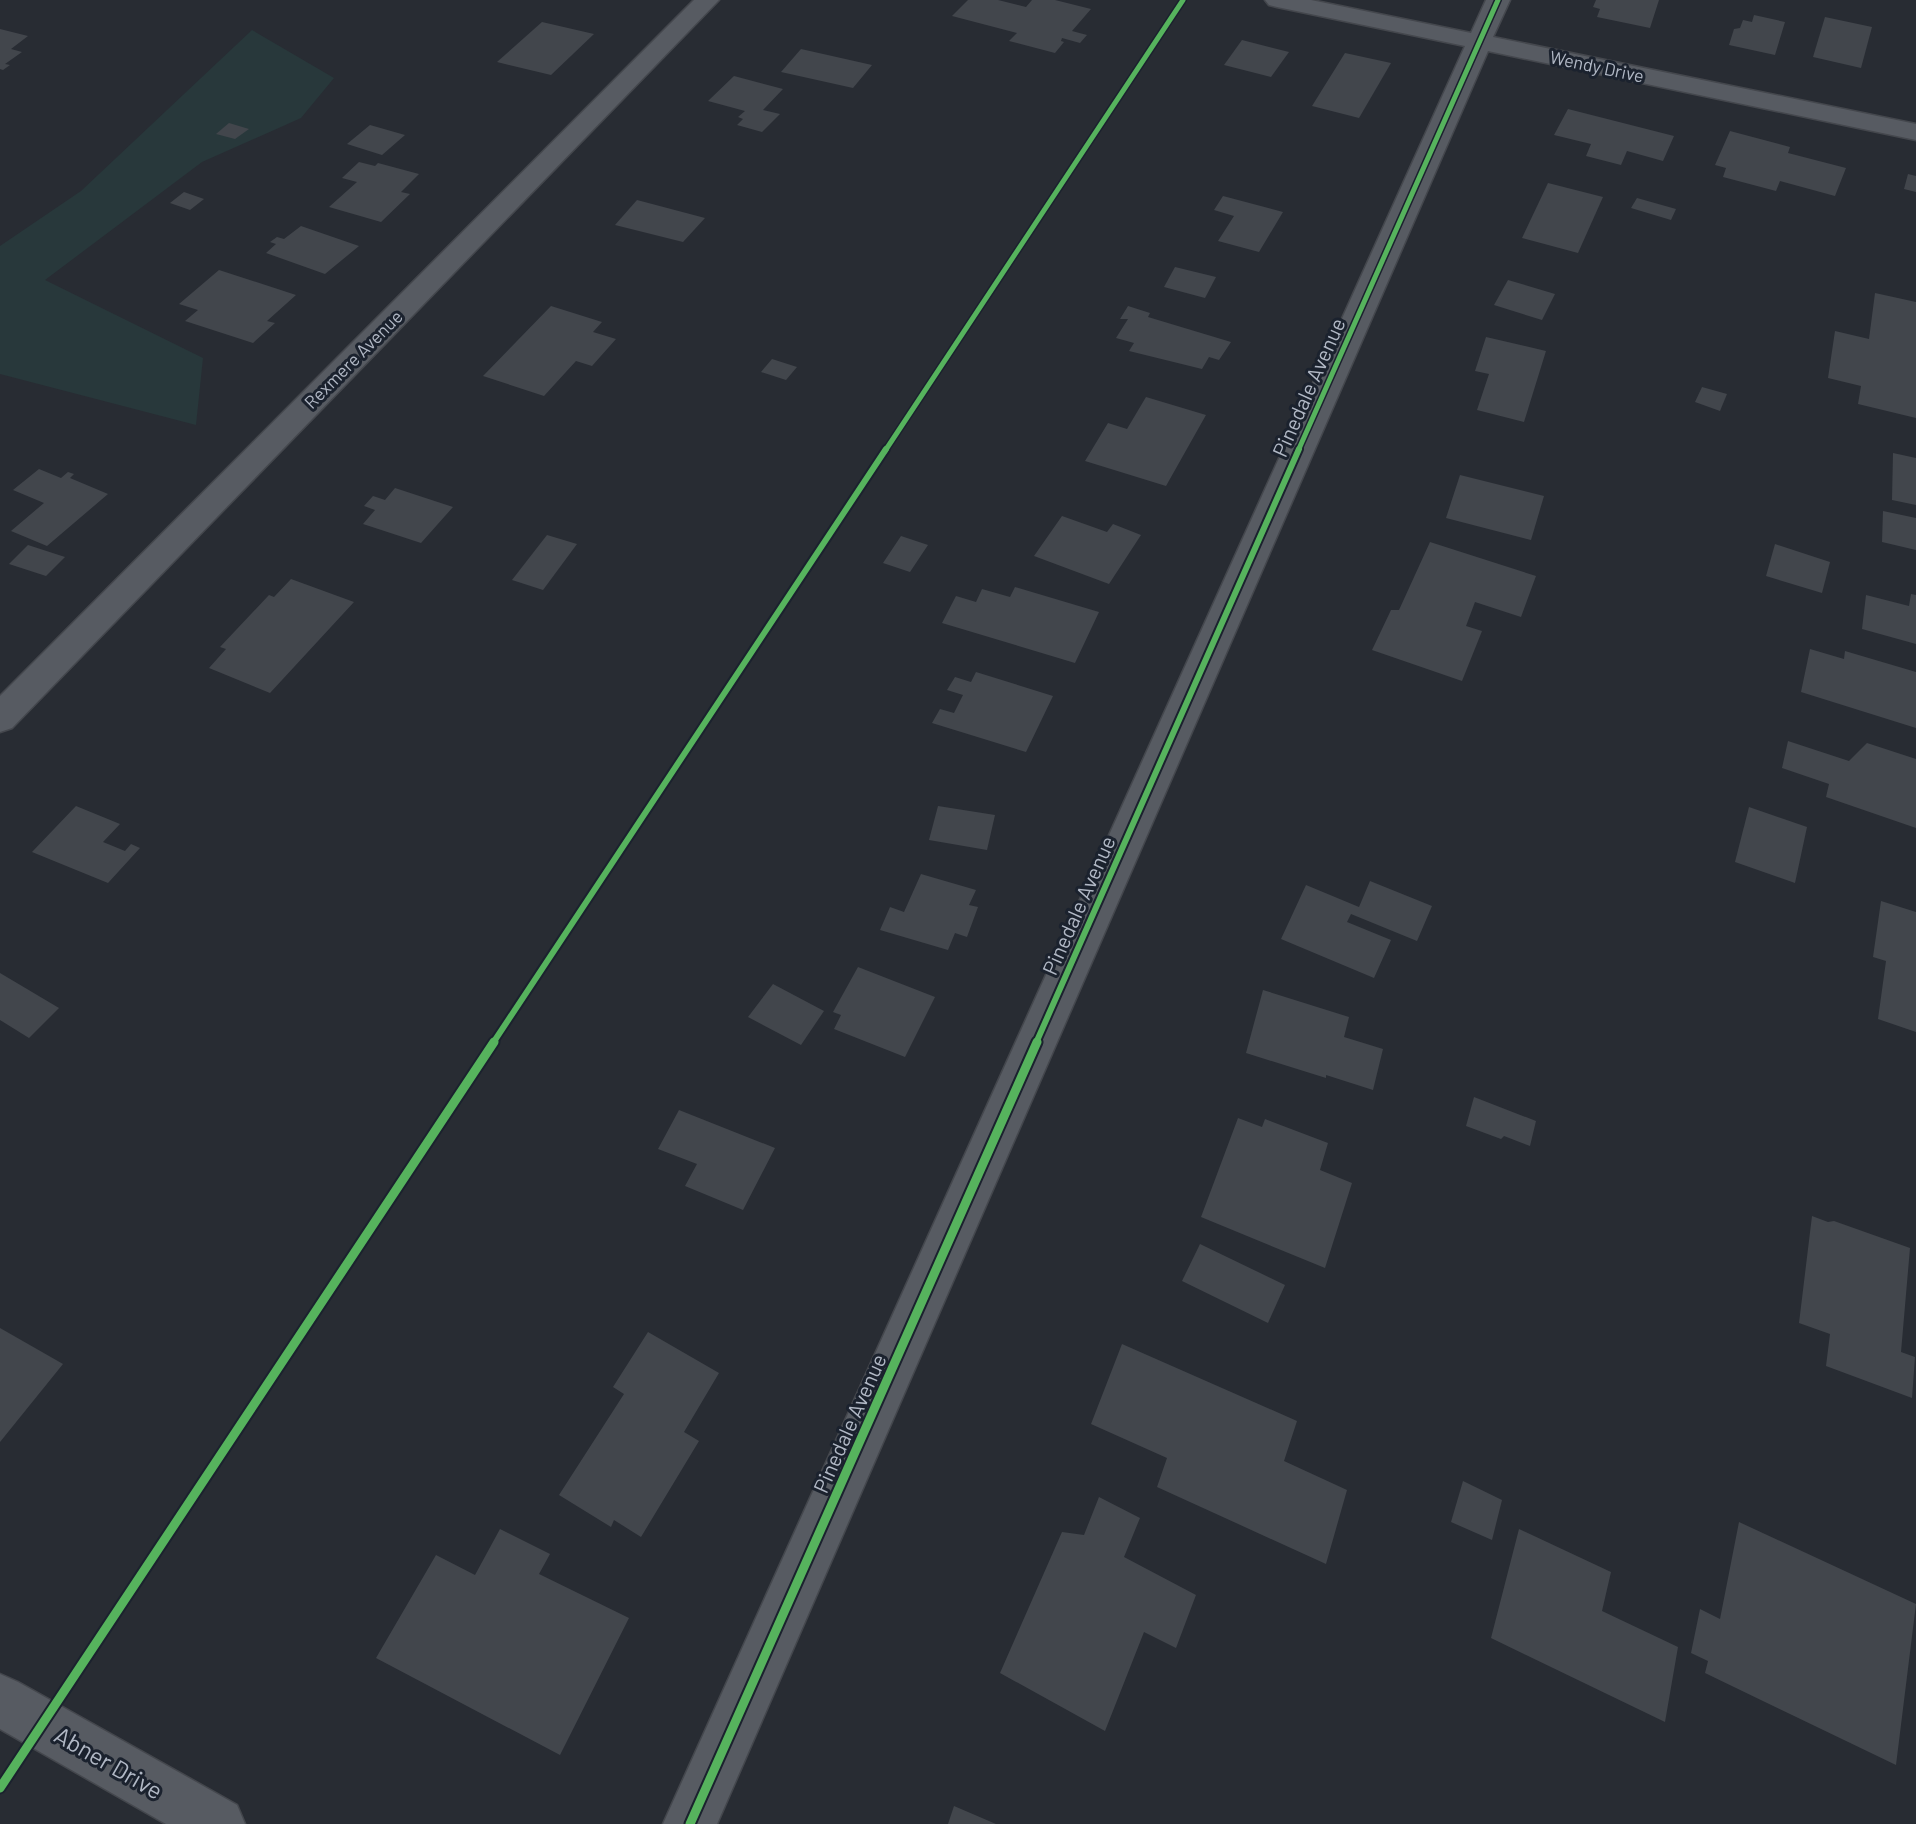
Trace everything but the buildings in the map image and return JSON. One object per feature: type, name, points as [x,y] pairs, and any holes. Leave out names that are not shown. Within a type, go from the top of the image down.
[{"type":"street","name":"Rexmere Avenue","points":[[0,718],[707,0]]},
{"type":"street","name":"Wendy Drive","points":[[1278,0],[1916,132]]},
{"type":"street","name":"Pinedale Avenue","points":[[690,1824],[1498,0]]},
{"type":"street","name":"Abner Drive","points":[[0,1700],[218,1824]]},
{"type":"shaded area","points":[[252,30],[334,78],[301,118],[202,162],[45,280],[203,358],[196,425],[0,374],[0,246],[81,191]]},
{"type":"cycle path","points":[[0,1788],[1183,0]]},
{"type":"cycle path","points":[[690,1824],[1498,0]]}]
